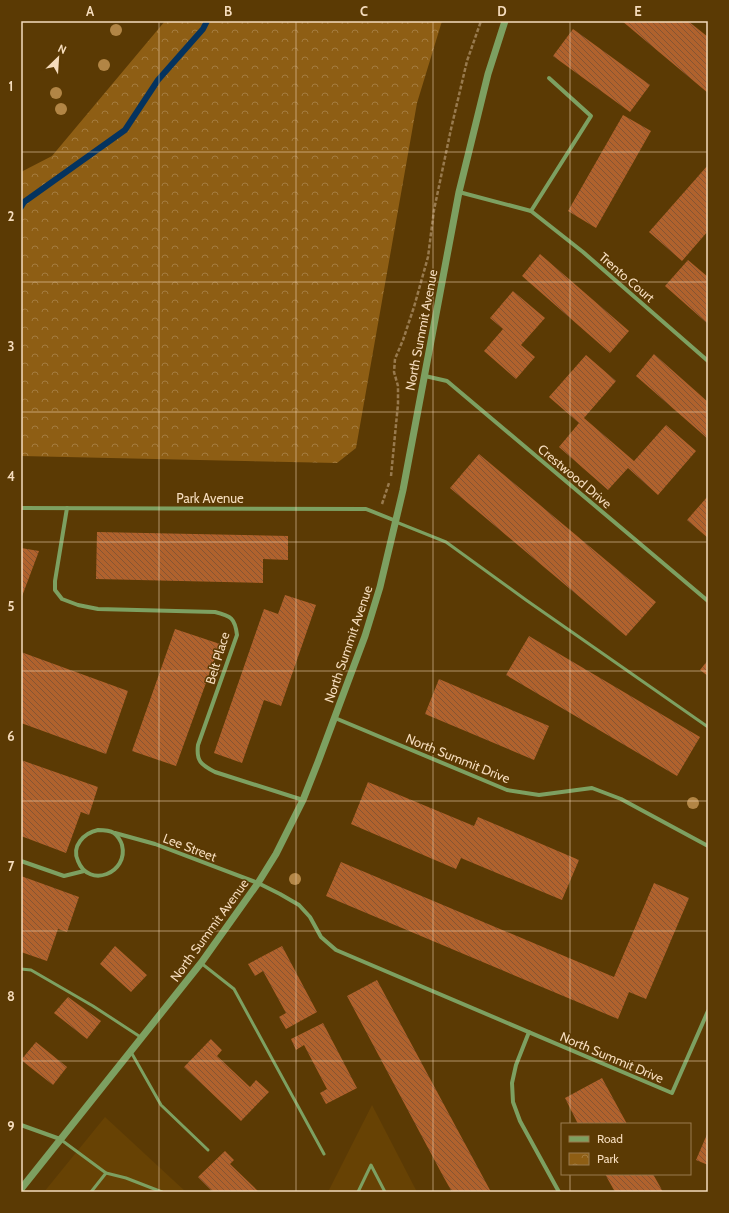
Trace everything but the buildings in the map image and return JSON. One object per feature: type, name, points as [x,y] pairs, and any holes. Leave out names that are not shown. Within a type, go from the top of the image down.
[{"type":"street","name":"North Summit Avenue","points":[[21,1189],[201,964],[258,884],[276,854],[303,800],[365,636],[380,587],[396,522],[459,192],[488,74],[505,21]]},
{"type":"street","points":[[531,211],[591,116],[549,78]]},
{"type":"street","name":"Trento Court","points":[[459,192],[531,211],[583,252],[708,361]]},
{"type":"street","name":"Crestwood Drive","points":[[425,376],[447,382],[708,601]]},
{"type":"street","name":"Park Avenue","points":[[21,508],[366,509],[396,522]]},
{"type":"street","name":"Belt Place","points":[[67,508],[55,581],[55,590],[62,599],[78,605],[98,609],[215,612],[228,615],[235,624],[237,635],[198,745],[197,755],[203,766],[215,772],[303,800]]},
{"type":"street","name":"North Summit Drive","points":[[335,718],[507,790],[539,795],[592,788],[607,793],[621,798],[708,846]]},
{"type":"street","name":"Lee Street","points":[[84,871],[77,859],[77,848],[80,841],[91,831],[98,830],[155,844],[258,884]]},
{"type":"street","points":[[21,861],[64,876],[84,871],[91,875],[98,876],[109,874],[116,869],[123,858],[121,842],[115,833]]},
{"type":"street","name":"North Summit Drive","points":[[258,884],[299,905],[310,918],[321,937],[336,950],[672,1093],[708,1011]]},
{"type":"street","points":[[529,1032],[516,1065],[512,1083],[513,1102],[520,1121],[559,1192]]},
{"type":"street","points":[[21,1125],[60,1139]]},
{"type":"lane","points":[[396,522],[446,542],[708,727]]},
{"type":"lane","points":[[201,964],[234,988],[324,1154]]},
{"type":"lane","points":[[21,969],[31,970],[93,1006],[142,1038]]},
{"type":"lane","points":[[131,1052],[161,1105],[208,1150]]},
{"type":"lane","points":[[60,1139],[106,1173],[126,1178],[162,1192]]},
{"type":"lane","points":[[358,1192],[371,1166],[385,1192]]},
{"type":"lane","points":[[91,1192],[106,1173]]},
{"type":"path","points":[[378,514],[390,480],[398,404],[398,386],[394,372],[395,359],[414,306],[428,257],[434,210],[451,129],[468,61],[481,21]]},
{"type":"shaded area","points":[[372,1105],[417,1192],[328,1192]]},
{"type":"shaded area","points":[[105,1117],[186,1192],[44,1192]]},
{"type":"green space","points":[[165,21],[442,21],[417,103],[356,448],[337,463],[21,456],[21,172],[52,156]]},
{"type":"waterway","points":[[21,207],[24,202],[125,130],[158,80],[203,29],[207,21]]}]
